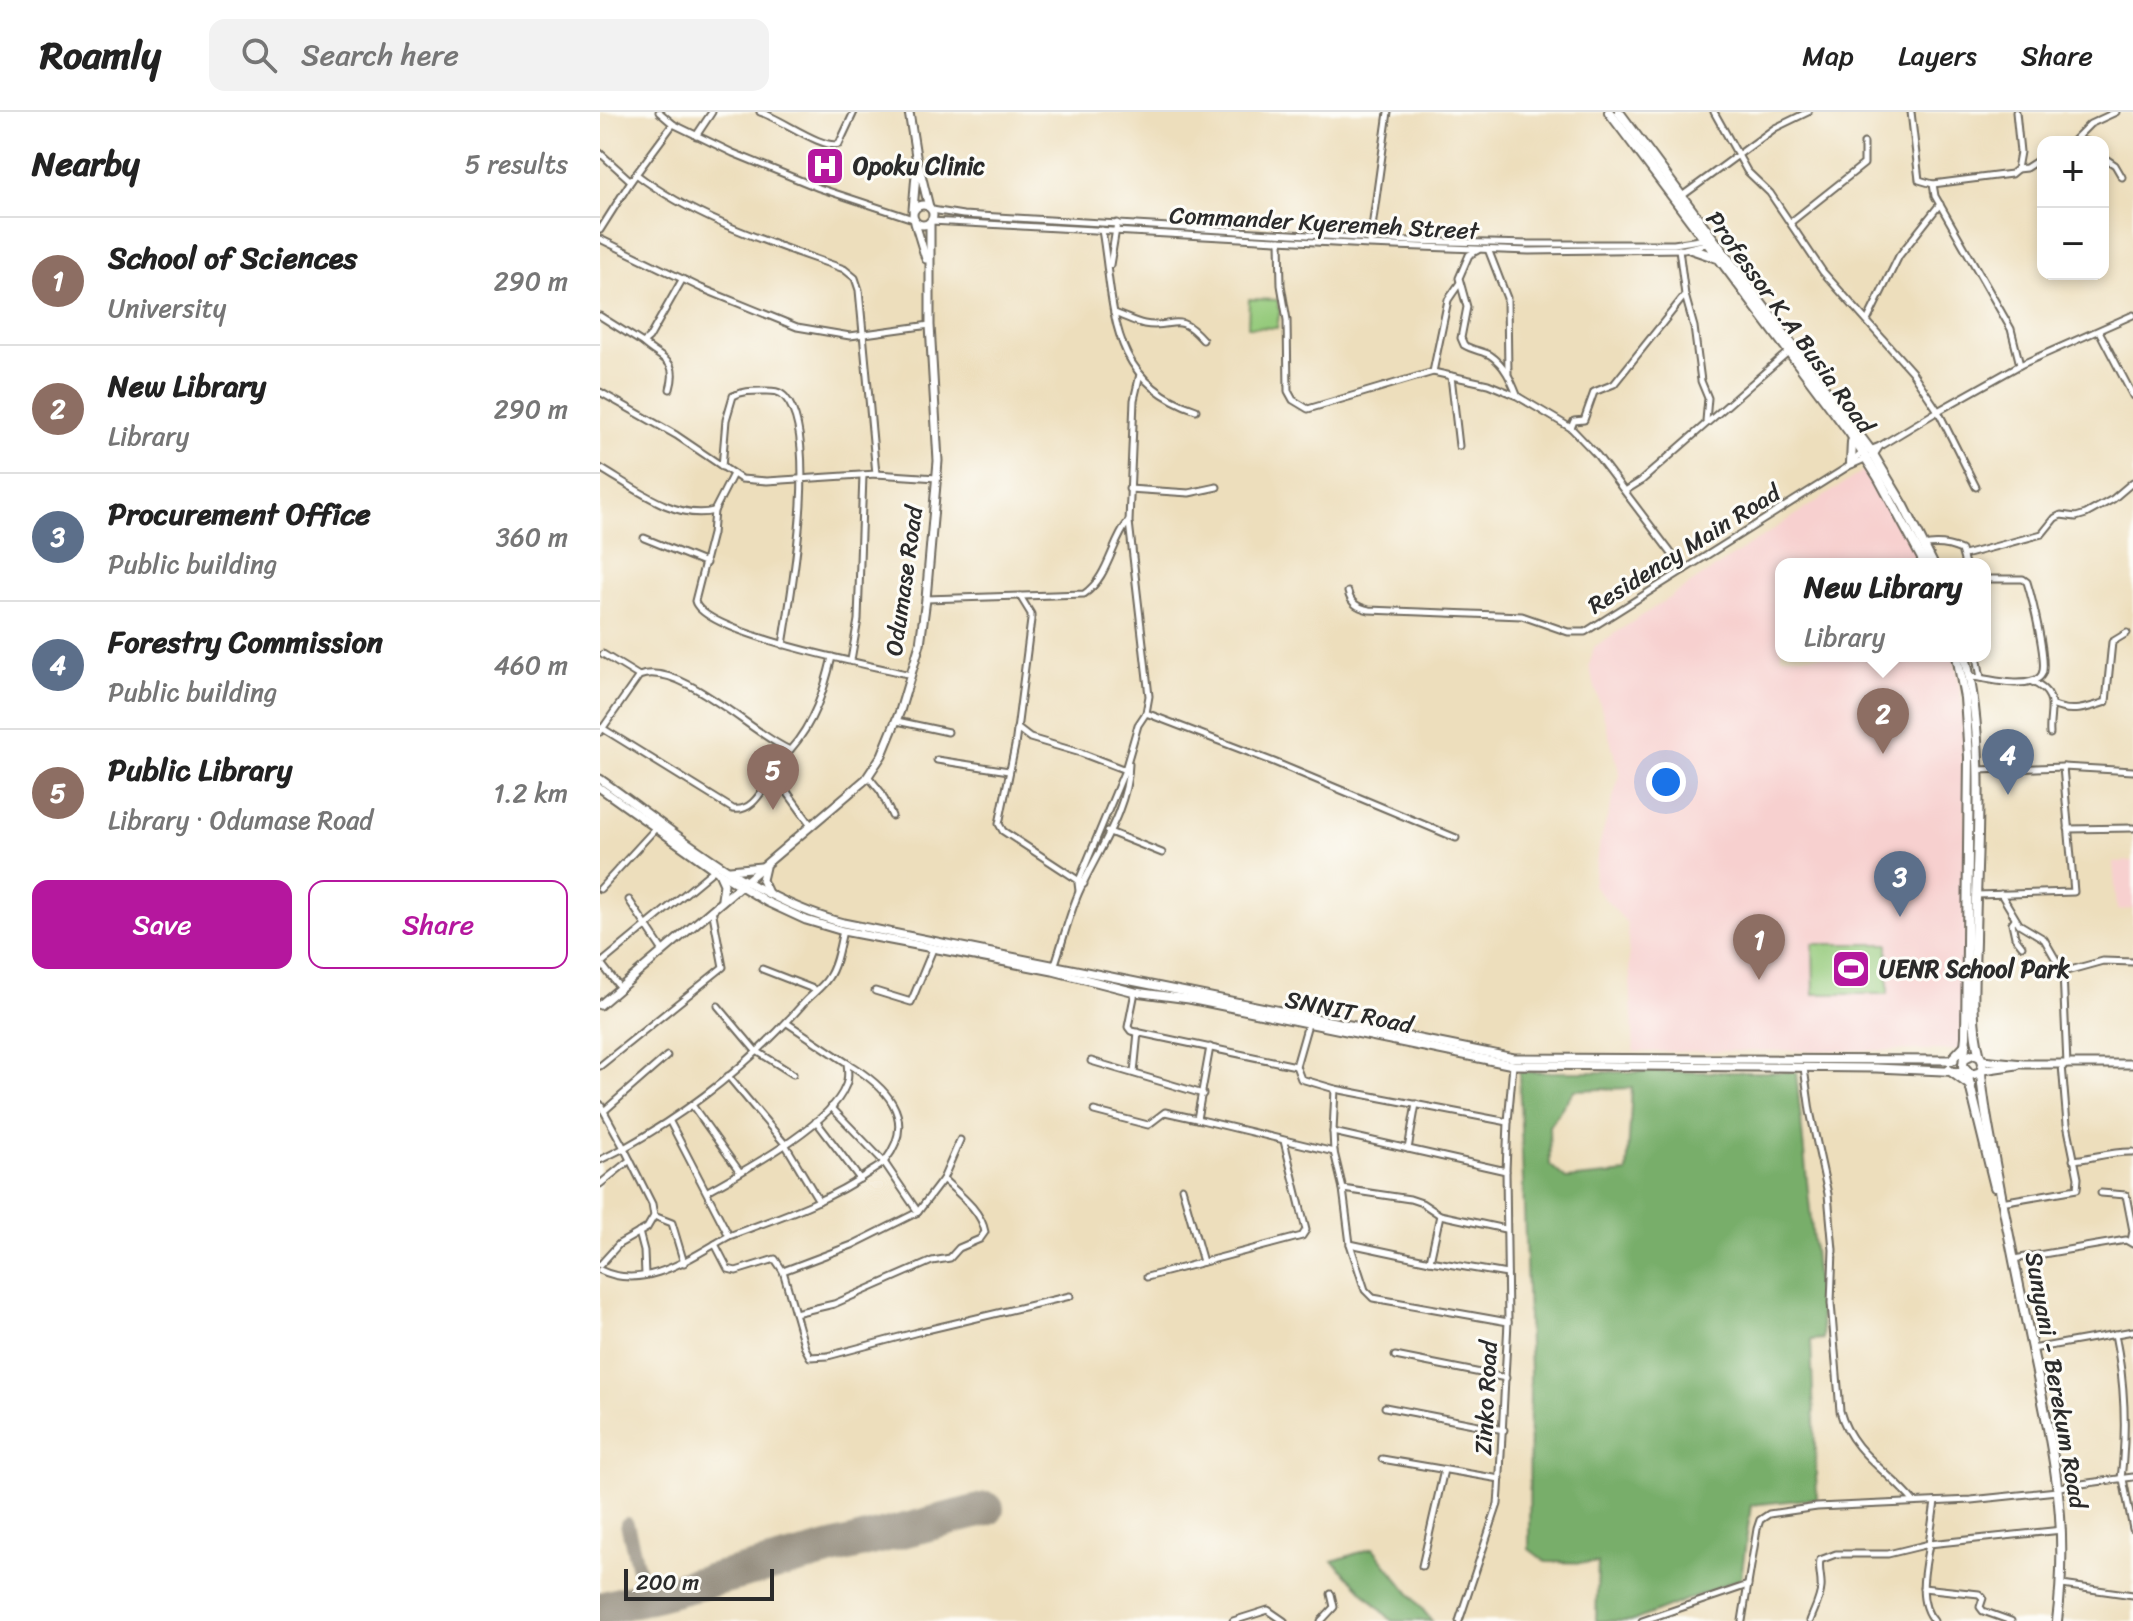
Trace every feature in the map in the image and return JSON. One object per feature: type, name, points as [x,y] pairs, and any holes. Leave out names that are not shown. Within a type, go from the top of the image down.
[{"type":"main road","name":"Professor K.A Busia Road","points":[[1609,112],[1682,196],[1710,240],[1868,454],[1926,558]]},
{"type":"main road","name":"Professor K.A Busia Road","points":[[1619,112],[1696,227],[1710,240],[1720,259],[1788,352],[1868,454],[1878,477],[1920,547]]},
{"type":"main road","points":[[1696,227],[1692,245],[1720,259]]},
{"type":"main road","points":[[1850,433],[1853,449],[1851,465],[1865,468],[1878,477]]},
{"type":"main road","points":[[1958,662],[1969,757],[1971,920],[1975,1020],[1982,1065],[1974,1075],[1966,1073],[1963,1066],[1971,920],[1976,895],[1975,713],[1966,662]]},
{"type":"main road","points":[[1966,1044],[1950,1065],[1971,1087]]},
{"type":"main road","points":[[1964,1059],[1973,1054],[1982,1065]]},
{"type":"main road","name":"Sunyani - Berekum Road","points":[[1982,1065],[2000,1199],[2049,1424],[2059,1489],[2062,1585],[2057,1621]]},
{"type":"main road","name":"Sunyani - Berekum Road","points":[[1966,1073],[2000,1199]]},
{"type":"street","points":[[659,112],[673,124],[696,136],[819,188],[914,216],[923,226],[931,222]]},
{"type":"street","points":[[696,136],[712,112]]},
{"type":"street","points":[[760,112],[834,146],[839,144],[854,112]]},
{"type":"street","name":"Odumase Road","points":[[600,1005],[868,776],[882,755],[897,721],[923,629],[938,437],[930,325],[930,208],[917,162],[909,112]]},
{"type":"street","points":[[1370,242],[1388,112]]},
{"type":"street","points":[[1714,112],[1737,156],[1791,222],[1823,272],[1912,372],[1938,411],[1976,487]]},
{"type":"street","points":[[1682,196],[1775,128],[1808,112]]},
{"type":"street","points":[[1911,112],[1918,177],[1923,182],[1933,184],[2011,174],[2037,161]]},
{"type":"street","points":[[2016,112],[2020,152],[2017,169]]},
{"type":"street","points":[[2078,136],[2084,128],[2116,112]]},
{"type":"street","points":[[600,230],[673,124]]},
{"type":"street","points":[[1791,222],[1864,164],[1864,143]]},
{"type":"street","points":[[600,153],[631,181]]},
{"type":"street","points":[[2109,161],[2122,177]]},
{"type":"street","name":"Odumase Road","points":[[917,162],[914,216],[929,269]]},
{"type":"street","points":[[636,174],[698,213],[745,234],[844,269],[855,278],[864,335],[876,474]]},
{"type":"street","points":[[1933,184],[1940,204],[2011,329],[2020,365]]},
{"type":"street","points":[[1867,321],[1899,256],[1940,204]]},
{"type":"street","points":[[914,216],[922,205],[930,208]]},
{"type":"street","name":"Commander Kyeremeh Street","points":[[930,208],[963,215],[1117,223],[1280,237]]},
{"type":"street","name":"Commander Kyeremeh Street","points":[[931,222],[1479,249],[1678,246],[1710,240]]},
{"type":"street","points":[[1101,222],[1118,335],[1140,374],[1166,398],[1196,410]]},
{"type":"street","points":[[1109,270],[1117,223]]},
{"type":"street","points":[[1280,237],[1281,285],[1287,320],[1288,386],[1293,400],[1308,409],[1433,372],[1488,384],[1517,396],[1571,428],[1597,455],[1684,570]]},
{"type":"street","points":[[600,239],[682,280],[797,327],[828,334],[864,335],[930,325]]},
{"type":"street","name":"Commander Kyeremeh Street","points":[[1370,242],[1678,246]]},
{"type":"street","points":[[1678,246],[1701,381],[1708,398],[1706,422]]},
{"type":"street","points":[[1479,249],[1469,255],[1459,278],[1467,307],[1461,338],[1464,345],[1489,354],[1508,374],[1517,396]]},
{"type":"street","points":[[1488,249],[1507,298],[1508,374]]},
{"type":"street","points":[[643,343],[649,338],[682,280]]},
{"type":"street","points":[[1433,372],[1448,300],[1459,284]]},
{"type":"street","points":[[1571,428],[1574,421],[1584,420],[1594,392],[1614,384],[1685,295]]},
{"type":"street","points":[[1113,312],[1146,324],[1183,323],[1203,340]]},
{"type":"street","points":[[1938,411],[2020,365],[2133,315]]},
{"type":"street","points":[[600,316],[668,361],[674,376],[670,389]]},
{"type":"street","points":[[2099,331],[2133,396]]},
{"type":"street","points":[[1625,491],[1641,481],[1788,352]]},
{"type":"street","points":[[1055,964],[1080,886],[1106,831],[1127,771],[1138,725],[1149,704],[1129,522],[1134,400],[1140,374]]},
{"type":"street","points":[[1451,376],[1459,446]]},
{"type":"street","points":[[722,467],[726,420],[733,396],[747,391],[777,391],[788,402],[802,448],[796,564],[783,645]]},
{"type":"street","points":[[600,392],[676,435],[733,474],[751,480],[876,474],[937,478]]},
{"type":"street","name":"Residency Main Road","points":[[1348,592],[1358,607],[1369,610],[1522,616],[1577,634],[1593,629],[1938,411]]},
{"type":"street","points":[[600,468],[677,511],[695,514],[714,511]]},
{"type":"street","points":[[733,474],[714,511],[706,563],[695,601],[697,608],[703,614],[747,633],[783,645],[911,675]]},
{"type":"street","points":[[851,660],[858,620],[863,475]]},
{"type":"street","points":[[1964,555],[2042,534],[2055,518],[2086,514],[2113,499],[2133,482]]},
{"type":"street","points":[[1129,489],[1189,493],[1217,487]]},
{"type":"street","points":[[926,599],[1084,594],[1101,574],[1129,522]]},
{"type":"street","points":[[644,538],[706,563]]},
{"type":"street","points":[[1920,547],[1947,544],[1961,550],[1964,558]]},
{"type":"street","points":[[1991,579],[2023,579],[2027,582],[2044,665],[2043,673],[2031,682]]},
{"type":"street","points":[[1020,596],[1031,614],[1015,746],[999,824],[1003,831],[1080,886]]},
{"type":"street","points":[[2052,705],[2060,709],[2087,710],[2106,702],[2112,642],[2127,633]]},
{"type":"street","points":[[603,654],[639,676]]},
{"type":"street","points":[[812,826],[777,778],[771,778],[749,806],[741,810],[733,809],[601,730],[639,676],[649,672],[660,673],[686,683],[790,750],[816,712],[825,690],[832,657]]},
{"type":"street","points":[[1978,662],[1981,678]]},
{"type":"street","points":[[1970,677],[2031,682],[2045,688],[2052,705],[2050,734]]},
{"type":"street","points":[[1146,713],[1274,762],[1456,838]]},
{"type":"street","points":[[897,721],[948,732]]},
{"type":"street","points":[[1017,728],[1030,738],[1127,771]]},
{"type":"street","points":[[1015,746],[1030,738]]},
{"type":"street","points":[[937,760],[1009,771]]},
{"type":"street","points":[[1977,771],[2063,767],[2133,771]]},
{"type":"street","points":[[1976,895],[2074,892],[2063,767]]},
{"type":"street","points":[[868,776],[881,792],[892,816]]},
{"type":"street","points":[[600,779],[744,883]]},
{"type":"street","points":[[600,788],[716,870],[744,883]]},
{"type":"street","points":[[600,889],[656,828]]},
{"type":"street","points":[[2068,829],[2133,828]]},
{"type":"street","points":[[1106,831],[1162,853]]},
{"type":"street","points":[[729,870],[741,871],[765,865],[762,880],[769,895]]},
{"type":"street","points":[[716,870],[724,884],[721,901],[741,894],[758,897]]},
{"type":"street","points":[[620,988],[600,963],[716,870]]},
{"type":"street","name":"SNNIT Road","points":[[744,883],[831,920],[959,950],[1055,964],[1190,995],[1514,1058],[1721,1064]]},
{"type":"street","name":"SNNIT Road","points":[[744,883],[758,897],[793,915],[843,931],[933,949],[959,950]]},
{"type":"street","points":[[2000,1199],[2077,1189],[2078,1178],[2073,1160],[2064,1065],[2063,972],[2044,939],[2023,928],[2001,894]]},
{"type":"street","points":[[629,900],[664,952]]},
{"type":"street","points":[[600,1066],[723,967],[712,909]]},
{"type":"street","points":[[2015,919],[2012,923],[2015,937],[2022,946]]},
{"type":"street","points":[[600,1160],[670,1122],[787,1023],[829,978],[843,931]]},
{"type":"street","points":[[875,991],[911,1002],[933,949]]},
{"type":"street","name":"SNNIT Road","points":[[972,952],[1135,992],[1190,995]]},
{"type":"street","points":[[2063,972],[2103,961],[2133,962]]},
{"type":"street","points":[[762,969],[816,990]]},
{"type":"street","points":[[1135,992],[1128,1027],[1131,1031],[1296,1066]]},
{"type":"street","name":"SNNIT Road","points":[[1200,997],[1308,1024],[1513,1065],[1950,1065],[1966,1073]]},
{"type":"street","points":[[718,1006],[755,1050],[793,1074]]},
{"type":"street","points":[[600,1104],[652,1204],[654,1216],[652,1222],[619,1244],[600,1268],[618,1276],[645,1275],[684,1263],[729,1236],[819,1201],[860,1179],[884,1162],[896,1137],[897,1111],[873,1079],[787,1023]]},
{"type":"street","points":[[1308,1024],[1296,1066],[1301,1079],[1335,1089],[1508,1122]]},
{"type":"street","points":[[1134,1073],[1138,1032]]},
{"type":"street","points":[[1197,1119],[1210,1047]]},
{"type":"street","points":[[604,1111],[667,1056]]},
{"type":"street","name":"SNNIT Road","points":[[1731,1064],[1804,1068],[1950,1065],[1964,1059]]},
{"type":"street","points":[[1091,1061],[1203,1094]]},
{"type":"street","points":[[708,1191],[785,1144],[816,1121],[831,1107],[847,1084],[847,1063]]},
{"type":"street","points":[[1982,1065],[2133,1064]]},
{"type":"street","name":"Zinko Road","points":[[1459,1621],[1498,1504],[1508,1322],[1506,1171],[1513,1065]]},
{"type":"street","points":[[1804,1068],[1828,1194],[1833,1250],[1831,1303],[1844,1427],[1865,1455],[1898,1482],[1914,1502]]},
{"type":"street","points":[[728,1076],[785,1144],[819,1201]]},
{"type":"street","points":[[1335,1089],[1334,1152],[1343,1189],[1350,1244],[1365,1290],[1373,1298],[1508,1322]]},
{"type":"street","points":[[1408,1149],[1416,1104]]},
{"type":"street","points":[[692,1105],[740,1172]]},
{"type":"street","points":[[831,1107],[884,1162],[918,1212]]},
{"type":"street","points":[[1094,1111],[1148,1125],[1165,1112],[1334,1152]]},
{"type":"street","points":[[816,1121],[860,1179]]},
{"type":"street","points":[[670,1122],[729,1236]]},
{"type":"street","points":[[1333,1132],[1506,1171]]},
{"type":"street","points":[[783,1271],[864,1239],[918,1212],[943,1179],[960,1140]]},
{"type":"street","points":[[1147,1277],[1304,1233],[1284,1141]]},
{"type":"street","points":[[2073,1160],[2099,1158],[2118,1151],[2133,1152]]},
{"type":"street","points":[[600,1184],[630,1160]]},
{"type":"street","points":[[795,1313],[834,1304],[932,1261],[946,1260],[959,1248],[980,1239],[985,1232],[983,1224],[972,1207],[943,1179]]},
{"type":"street","points":[[1182,1188],[1203,1262]]},
{"type":"street","points":[[1343,1189],[1410,1199],[1440,1215],[1506,1229]]},
{"type":"street","points":[[2014,1259],[2132,1242],[2126,1195],[2101,1193]]},
{"type":"street","points":[[1430,1261],[1440,1215]]},
{"type":"street","points":[[654,1216],[672,1223],[684,1263]]},
{"type":"street","points":[[639,1232],[645,1275]]},
{"type":"street","points":[[715,1244],[728,1269],[736,1271],[771,1259],[779,1261],[810,1357],[821,1357],[1070,1296]]},
{"type":"street","points":[[1350,1244],[1507,1274]]},
{"type":"street","points":[[2032,1349],[2133,1331]]},
{"type":"street","points":[[2115,1334],[2124,1387],[2122,1479],[2133,1529]]},
{"type":"street","points":[[1395,1356],[1506,1378]]},
{"type":"street","points":[[1385,1407],[1504,1430]]},
{"type":"street","points":[[1382,1459],[1500,1479]]},
{"type":"street","points":[[1422,1566],[1444,1470]]},
{"type":"street","points":[[1742,1621],[1757,1529],[1760,1520],[1769,1514],[1817,1507],[1935,1502],[2059,1489],[2133,1477]]},
{"type":"street","points":[[1934,1621],[1925,1610],[1923,1588],[1935,1502]]},
{"type":"street","points":[[1819,1621],[1811,1619],[1819,1600],[1820,1560],[1836,1554],[1888,1554],[1929,1544],[2062,1530]]},
{"type":"street","points":[[1642,1621],[1748,1585]]},
{"type":"street","points":[[2062,1585],[2133,1595]]},
{"type":"street","points":[[1923,1588],[1979,1594],[1983,1598],[1980,1607],[1983,1611],[2011,1621]]},
{"type":"street","points":[[1321,1621],[1334,1607],[1331,1594]]},
{"type":"street","points":[[1233,1621],[1268,1610],[1284,1621]]},
{"type":"street","points":[[1672,1611],[1672,1621]]},
{"type":"shaded area","points":[[1869,467],[1918,558],[1775,558],[1775,662],[1956,662],[1966,730],[1966,1050],[1634,1052],[1627,923],[1593,886],[1598,849],[1620,774],[1589,666],[1594,647]]},
{"type":"shaded area","points":[[2133,861],[2133,909],[2117,910],[2113,862]]},
{"type":"green space","points":[[1249,299],[1278,300],[1277,328],[1248,327]]},
{"type":"green space","name":"UENR School Park","points":[[1813,944],[1888,944],[1888,994],[1814,994]]},
{"type":"green space","points":[[1519,1072],[1796,1072],[1823,1339],[1811,1340],[1817,1498],[1751,1505],[1741,1578],[1633,1621],[1596,1621],[1598,1563],[1546,1562],[1529,1549],[1530,1373]],"holes":[[[1632,1088],[1627,1173],[1566,1179],[1550,1165],[1549,1126],[1574,1090]]]},
{"type":"green space","points":[[1373,1548],[1432,1621],[1392,1621],[1333,1561]]},
{"type":"taxiway","points":[[625,1602],[636,1592],[641,1581],[627,1524]]},
{"type":"taxiway","points":[[640,1575],[649,1586],[667,1591]]},
{"type":"runway","points":[[600,1609],[987,1509]]},
{"type":"place","name":"Opoku Clinic","points":[[825,166]]},
{"type":"place","name":"New Library","points":[[1883,754]]},
{"type":"place","name":"Forestry Commission","points":[[2008,795]]},
{"type":"place","name":"Public Library","points":[[773,810]]},
{"type":"place","name":"Procurement Office","points":[[1900,917]]},
{"type":"place","name":"UENR School Park","points":[[1851,969]]},
{"type":"place","name":"School of Sciences","points":[[1759,980]]}]
